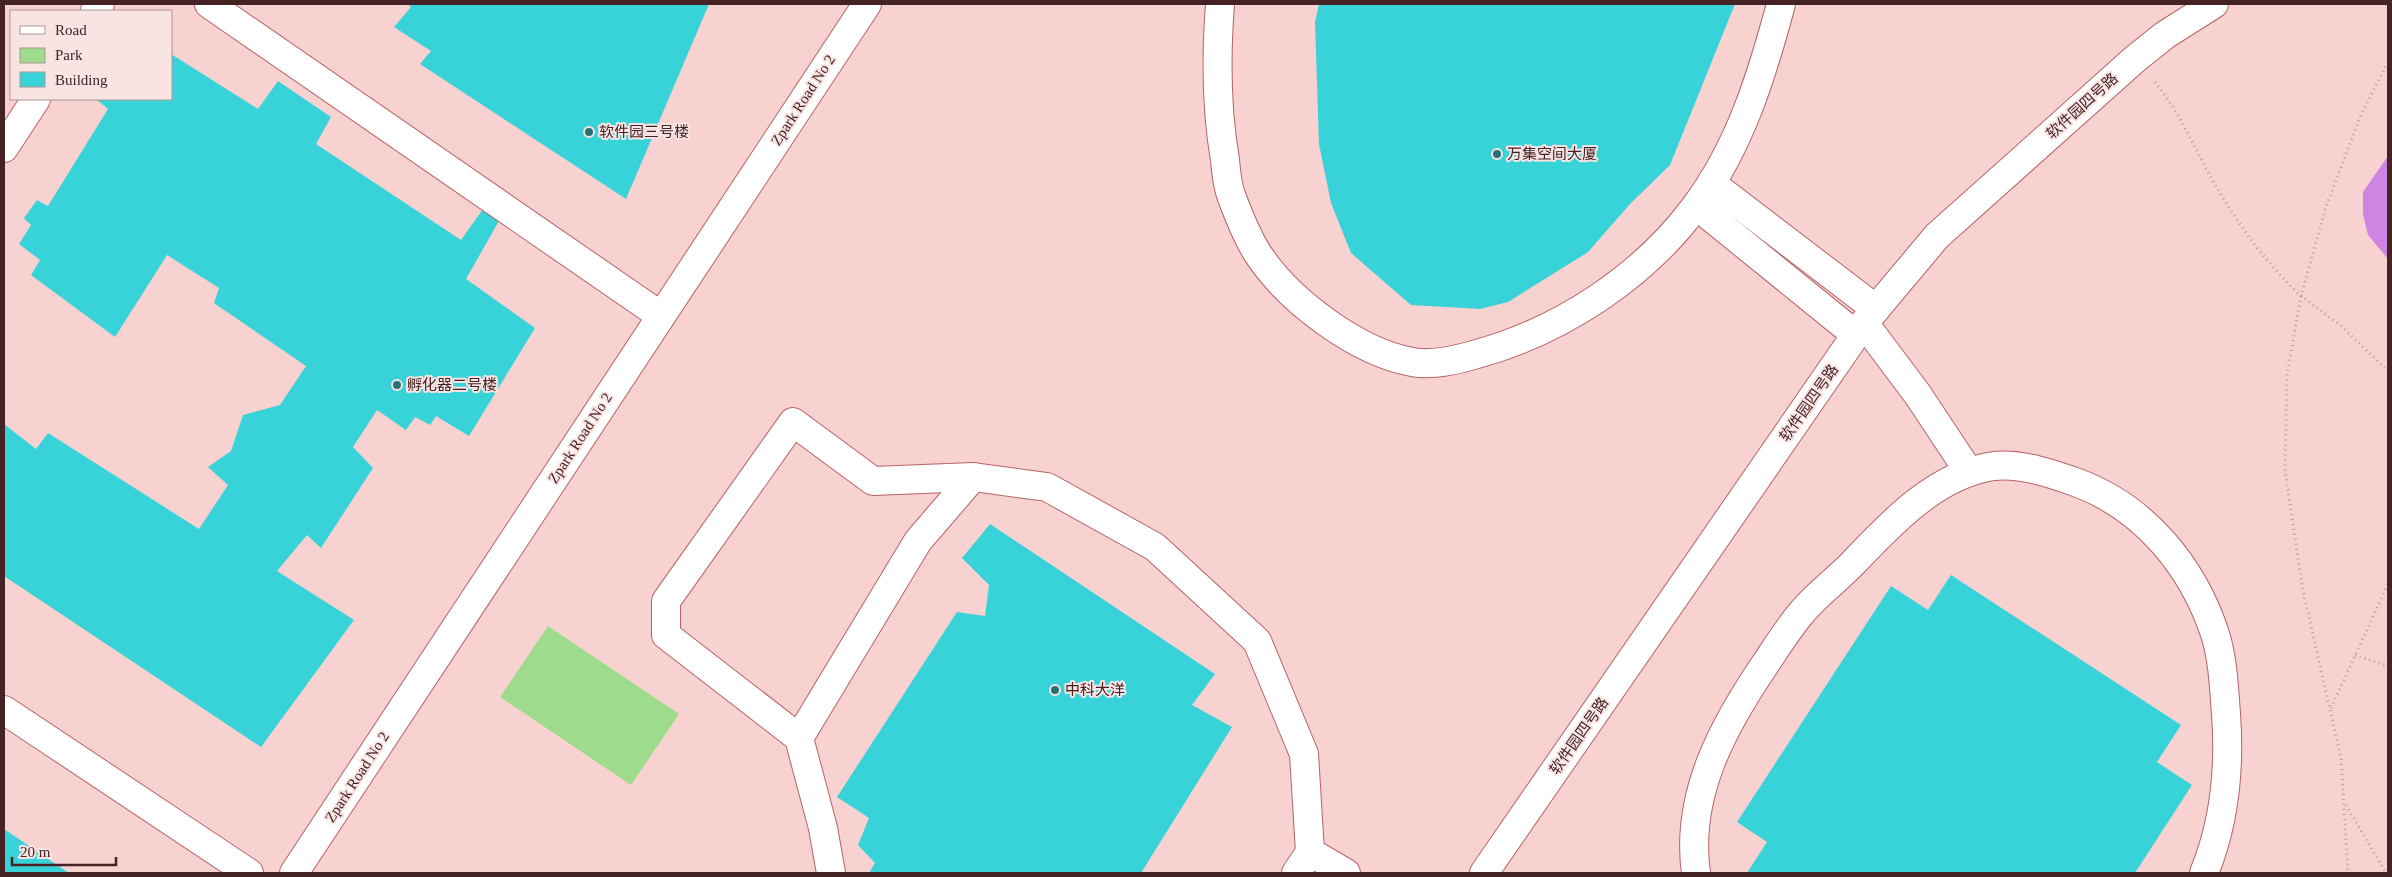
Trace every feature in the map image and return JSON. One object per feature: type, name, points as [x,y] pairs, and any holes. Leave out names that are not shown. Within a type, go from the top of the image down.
[{"type":"street","points":[[208,4],[661,316]]},
{"type":"street","name":"Zpark Road No 2","points":[[294,873],[867,4]]},
{"type":"street","points":[[1220,4],[1217,47],[1220,134],[1230,192],[1258,254],[1284,285],[1342,334],[1373,350],[1414,362],[1453,361],[1500,348],[1542,330],[1588,305],[1656,251],[1697,206],[1746,117],[1771,44],[1781,4]]},
{"type":"street","name":"软件园四号路","points":[[1484,873],[1866,322],[1936,236],[2135,59],[2165,35],[2214,4]]},
{"type":"street","points":[[4,148],[35,100]]},
{"type":"street","points":[[1711,182],[1866,322],[1918,395],[1969,472]]},
{"type":"street","points":[[1697,206],[1866,322]]},
{"type":"street","points":[[831,873],[823,828],[798,738],[666,635],[666,601],[793,422],[873,481],[974,477],[1048,487],[1155,547],[1257,641],[1304,754],[1303,863],[1346,873]]},
{"type":"street","points":[[1696,873],[1694,856],[1695,816],[1710,762],[1740,700],[1786,633],[1805,608],[1832,584],[1903,513],[1940,487],[1969,472],[1996,466],[2024,468],[2058,476],[2090,487],[2124,507],[2152,530],[2176,557],[2189,578],[2215,635],[2223,676],[2226,724],[2228,766],[2221,820],[2204,873]]},
{"type":"street","points":[[798,738],[918,541],[974,477]]},
{"type":"street","points":[[4,710],[249,873]]},
{"type":"path","points":[[2135,59],[2166,95],[2226,204],[2276,273],[2340,326],[2388,371]]},
{"type":"path","points":[[2348,873],[2340,758],[2331,708],[2302,586],[2285,470],[2287,376],[2302,296],[2326,207],[2360,117],[2388,62]]},
{"type":"path","points":[[2331,708],[2388,584]]},
{"type":"path","points":[[2355,655],[2388,666]]},
{"type":"path","points":[[2344,803],[2386,873]]},
{"type":"green space","points":[[548,626],[679,714],[631,785],[500,697]]},
{"type":"shaded area","points":[[2388,156],[2388,259],[2368,235],[2363,214],[2363,192]]},
{"type":"building","name":"软件园三号楼","points":[[407,4],[709,4],[626,199],[420,64],[431,51],[394,27],[411,7]]},
{"type":"building","name":"万集空间大厦","points":[[1319,4],[1735,4],[1670,165],[1630,204],[1588,252],[1508,302],[1480,309],[1411,305],[1351,253],[1331,203],[1319,144],[1315,22]]},
{"type":"building","name":"孵化器二号楼","points":[[172,55],[258,109],[278,81],[331,117],[316,144],[461,240],[483,209],[500,219],[466,279],[535,328],[469,436],[436,416],[430,425],[415,417],[406,430],[377,410],[353,447],[373,468],[321,548],[307,535],[277,571],[354,620],[261,747],[4,576],[4,424],[36,449],[48,433],[199,529],[228,485],[208,467],[231,451],[243,415],[280,405],[306,366],[214,303],[219,288],[167,255],[115,337],[31,275],[40,260],[19,244],[31,225],[24,218],[37,200],[48,206],[108,109],[97,100],[172,100]]},
{"type":"building","name":"中科大洋","points":[[990,524],[1215,674],[1192,705],[1232,727],[1141,873],[869,873],[875,863],[858,845],[869,818],[837,797],[957,612],[985,616],[989,585],[962,558]]},
{"type":"building","points":[[1951,575],[2181,725],[2157,762],[2192,785],[2135,873],[1747,873],[1767,842],[1737,822],[1891,586],[1928,610]]},
{"type":"building","points":[[4,829],[69,873],[4,873]]},
{"type":"place","name":"软件园三号楼","points":[[589,132]]},
{"type":"place","name":"万集空间大厦","points":[[1497,154]]},
{"type":"place","name":"孵化器二号楼","points":[[397,385]]},
{"type":"place","name":"中科大洋","points":[[1055,690]]}]
